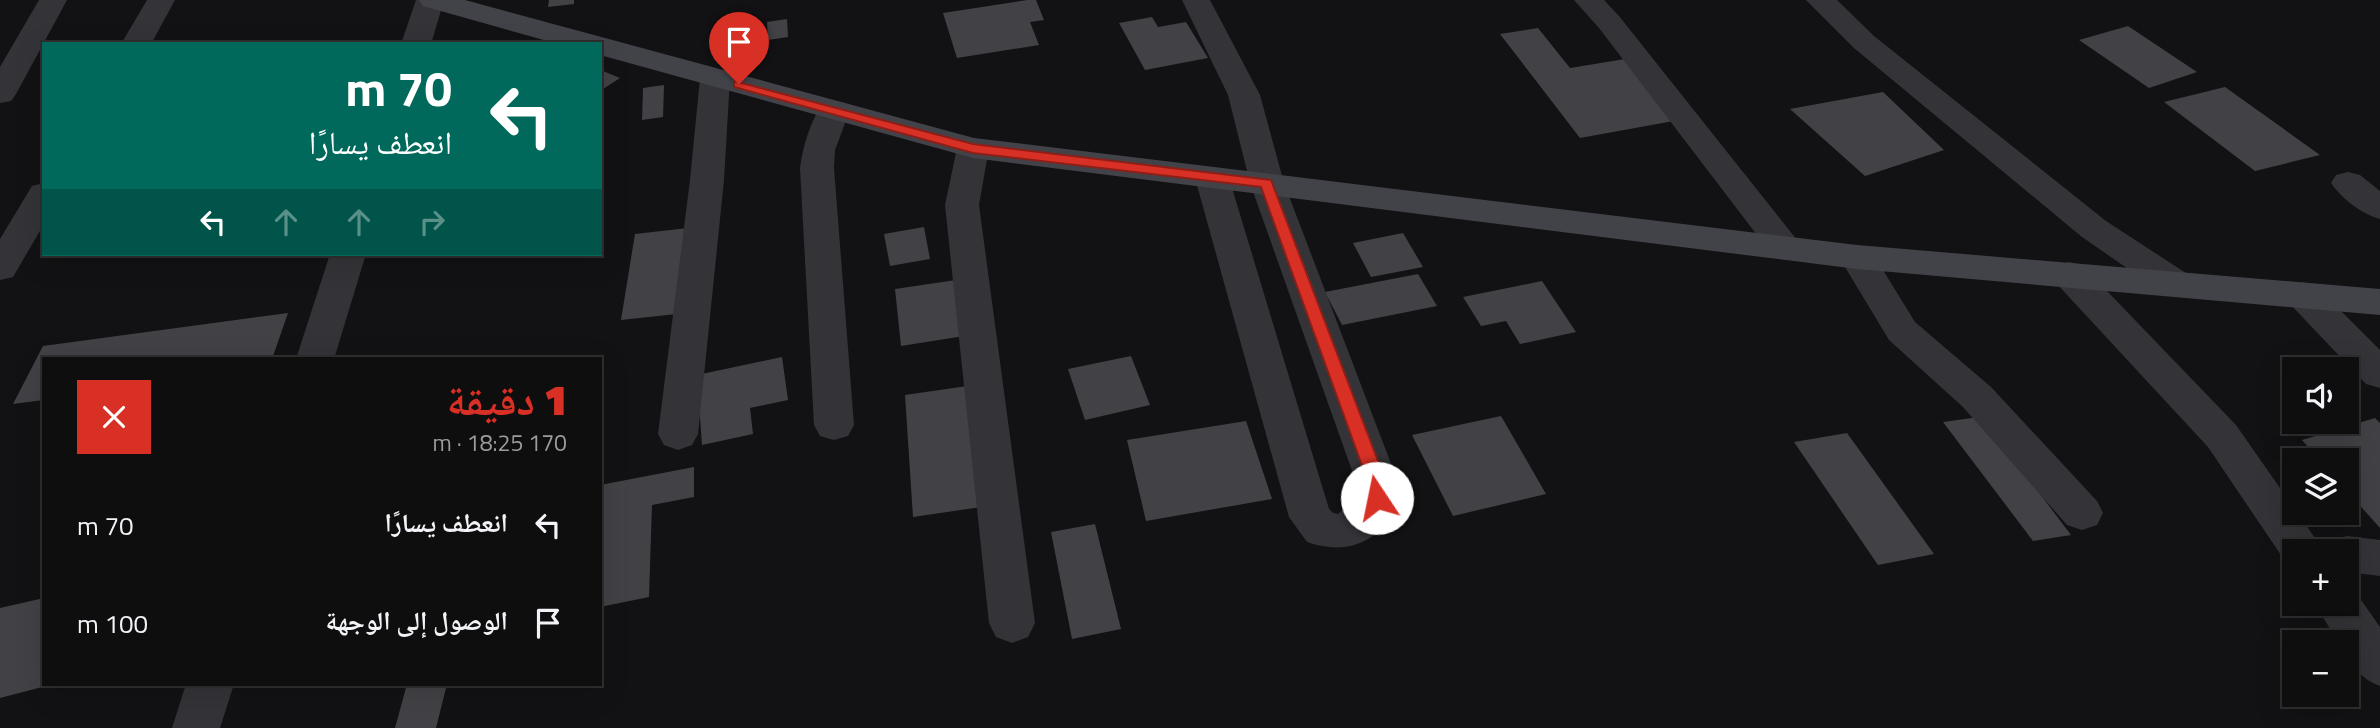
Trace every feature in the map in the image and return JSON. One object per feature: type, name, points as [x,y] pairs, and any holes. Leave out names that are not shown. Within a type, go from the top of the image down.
[{"type":"main road","points":[[432,0],[585,42]]},
{"type":"main road","points":[[602,47],[973,148],[1857,257],[2380,302]]},
{"type":"street","points":[[0,93],[53,0]]},
{"type":"street","points":[[137,42],[161,0]]},
{"type":"street","points":[[417,42],[432,0]]},
{"type":"street","points":[[1196,0],[1244,96],[1266,183],[1377,482],[1377,498],[1371,510],[1343,532],[1322,530],[1310,517],[1212,178]]},
{"type":"street","points":[[1588,0],[1609,22],[1785,248]]},
{"type":"street","points":[[1820,0],[1864,42],[2094,229],[2176,284]]},
{"type":"street","points":[[678,434],[707,180],[715,78]]},
{"type":"street","points":[[834,110],[819,150],[817,168],[834,425]]},
{"type":"street","points":[[973,148],[962,205],[1012,623]]},
{"type":"street","points":[[2348,183],[2380,208]]},
{"type":"street","points":[[0,268],[42,197]]},
{"type":"street","points":[[316,357],[347,256]]},
{"type":"street","points":[[1857,257],[1902,331],[1977,397],[2082,513]]},
{"type":"street","points":[[2069,274],[2222,436],[2299,539]]},
{"type":"street","points":[[2303,295],[2380,374]]},
{"type":"street","points":[[2359,555],[2380,558]]},
{"type":"street","points":[[2346,616],[2380,665]]},
{"type":"street","points":[[197,728],[210,686]]},
{"type":"building","points":[[549,0],[574,0],[574,4],[548,7]]},
{"type":"building","points":[[1036,0],[1044,20],[1030,22],[1039,45],[957,58],[943,13]]},
{"type":"building","points":[[1152,17],[1158,27],[1186,22],[1208,58],[1145,70],[1119,23]]},
{"type":"building","points":[[787,19],[788,37],[768,40],[767,22]]},
{"type":"building","points":[[2128,26],[2197,72],[2149,88],[2079,40]]},
{"type":"building","points":[[1538,28],[1570,68],[1625,59],[1679,120],[1580,138],[1500,34]]},
{"type":"building","points":[[603,71],[620,78],[602,90]]},
{"type":"building","points":[[664,85],[663,117],[642,120],[643,88]]},
{"type":"building","points":[[2225,87],[2320,155],[2255,171],[2164,102]]},
{"type":"building","points":[[1883,92],[1944,150],[1865,176],[1790,109]]},
{"type":"building","points":[[697,227],[686,313],[621,320],[635,234]]},
{"type":"building","points":[[924,227],[930,259],[890,266],[884,234]]},
{"type":"building","points":[[1403,233],[1423,267],[1371,277],[1353,243]]},
{"type":"building","points":[[1418,274],[1437,306],[1342,325],[1325,292]]},
{"type":"building","points":[[956,280],[964,336],[901,346],[895,289]]},
{"type":"building","points":[[1542,281],[1576,332],[1520,344],[1506,321],[1481,326],[1463,297]]},
{"type":"building","points":[[288,313],[273,357],[42,357],[42,400],[13,404],[43,346]]},
{"type":"building","points":[[1131,356],[1150,405],[1085,420],[1068,369]]},
{"type":"building","points":[[782,357],[788,400],[750,408],[753,434],[702,445],[697,375]]},
{"type":"building","points":[[974,385],[988,506],[913,517],[905,395]]},
{"type":"building","points":[[1501,416],[1546,494],[1453,516],[1412,435]]},
{"type":"building","points":[[1979,417],[2071,535],[2033,541],[1943,422]]},
{"type":"building","points":[[2375,418],[2380,423],[2380,528],[2359,504],[2359,448],[2309,448],[2302,440],[2322,434],[2359,434],[2359,423]]},
{"type":"building","points":[[1246,421],[1272,499],[1146,521],[1127,440]]},
{"type":"building","points":[[1847,433],[1934,554],[1878,565],[1794,442]]},
{"type":"building","points":[[694,467],[694,497],[652,505],[649,597],[602,607],[602,485]]},
{"type":"building","points":[[1095,524],[1121,629],[1072,639],[1051,532]]},
{"type":"building","points":[[42,598],[42,686],[46,686],[0,698],[0,608]]},
{"type":"building","points":[[406,686],[446,686],[436,728],[395,728]]},
{"type":"route","points":[[739,84],[973,148],[1266,183],[1377,482],[1377,498]]}]
